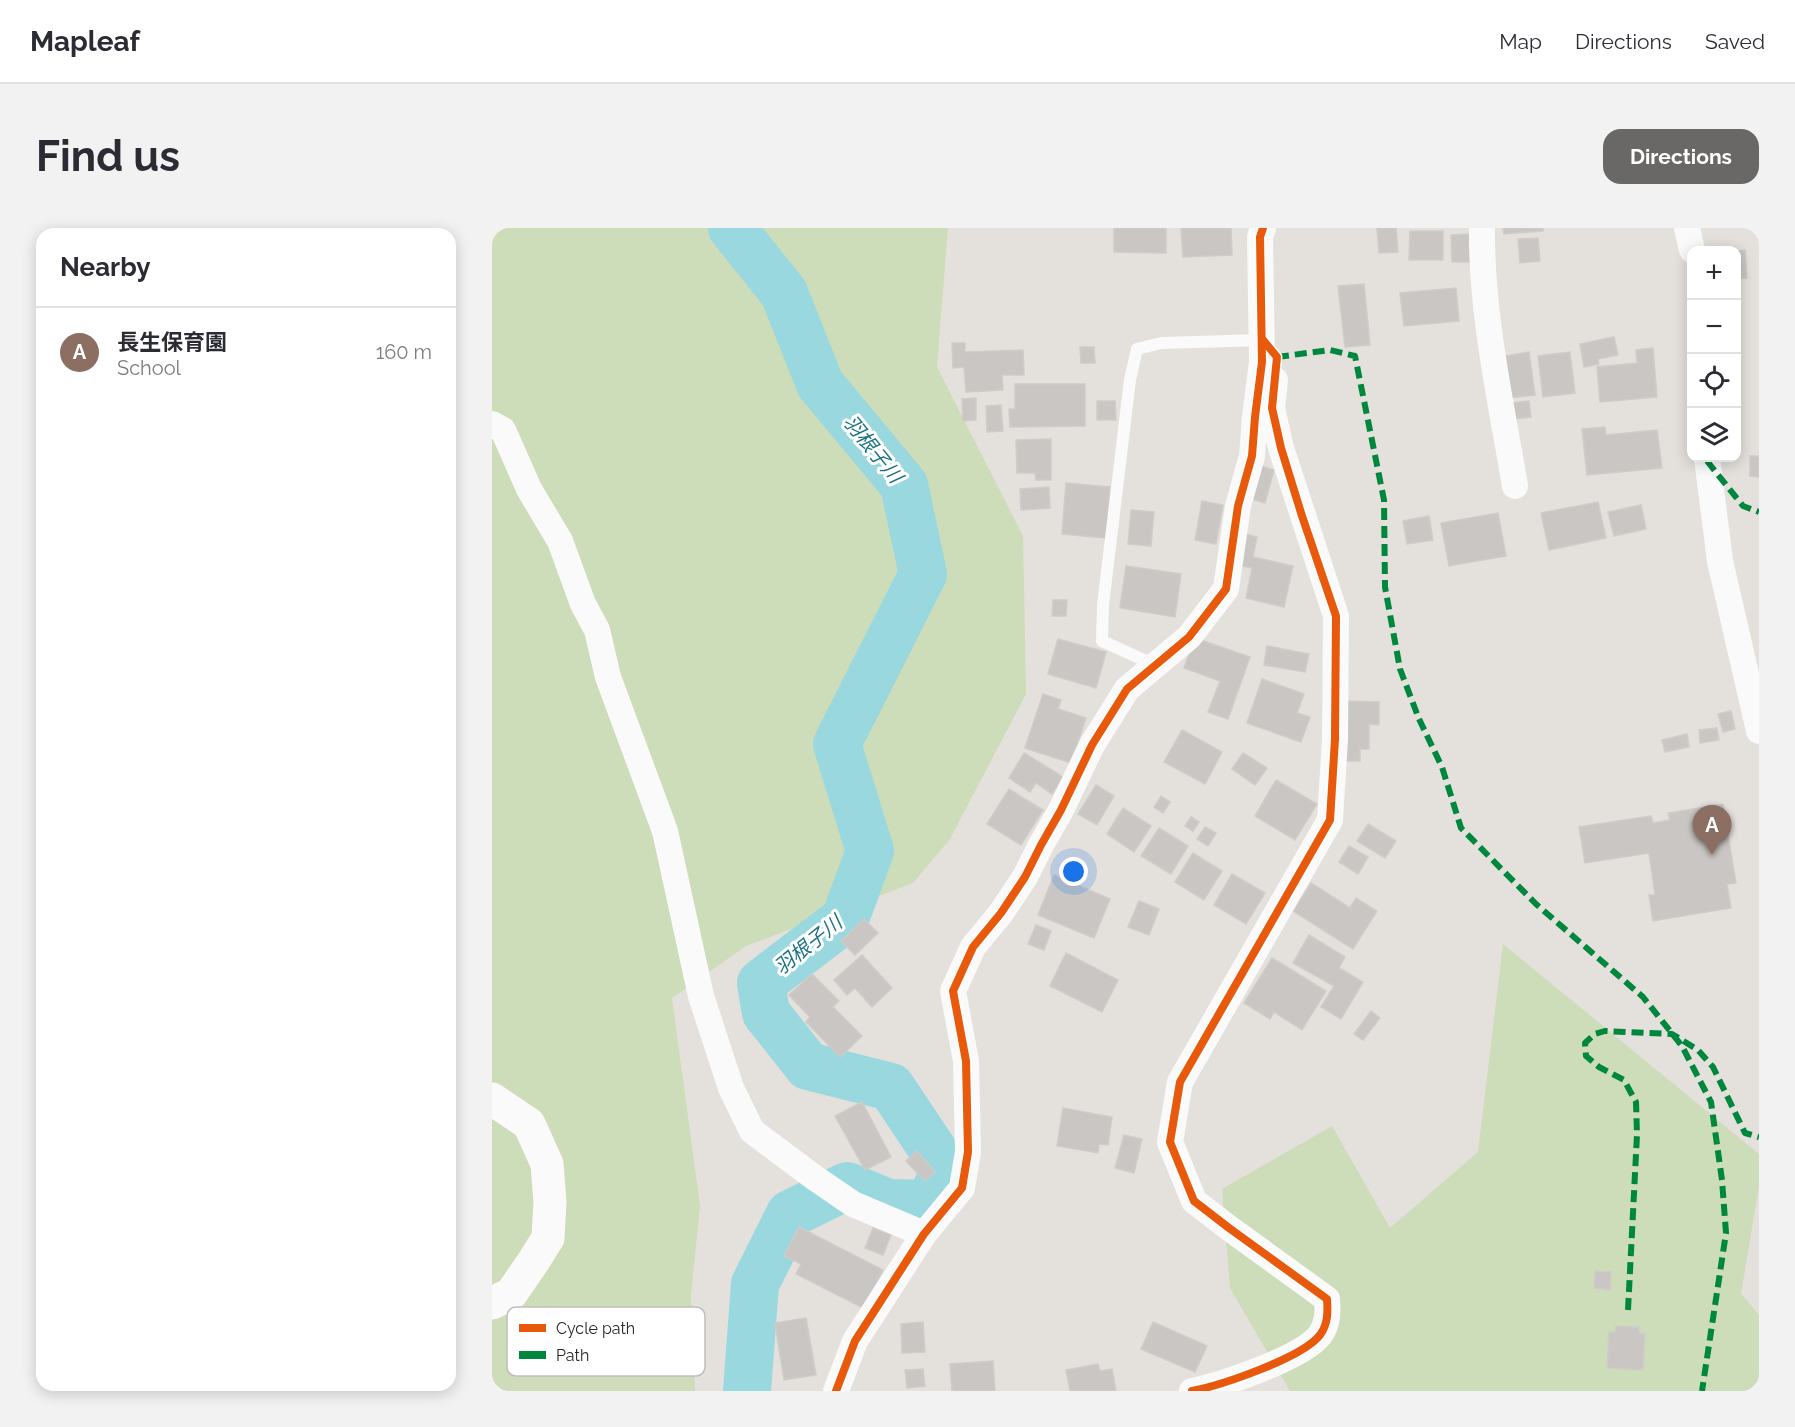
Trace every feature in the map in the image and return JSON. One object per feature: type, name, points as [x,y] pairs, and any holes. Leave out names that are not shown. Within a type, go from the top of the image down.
[{"type":"street","points":[[836,1391],[855,1341],[924,1234],[962,1188],[968,1152],[966,1061],[953,991],[973,947],[1001,913],[1025,877],[1092,745],[1127,689],[1189,637],[1226,589],[1238,506],[1252,456],[1262,362],[1260,237],[1263,228]]},
{"type":"street","points":[[1482,228],[1481,256],[1491,341],[1515,486]]},
{"type":"street","points":[[1687,228],[1691,246]]},
{"type":"street","points":[[1192,1391],[1208,1388],[1278,1363],[1311,1344],[1321,1334],[1328,1316],[1327,1299],[1194,1201],[1170,1142],[1180,1082],[1330,820],[1335,739],[1335,616],[1281,448],[1272,408],[1277,357],[1263,340]]},
{"type":"street","points":[[492,424],[503,430],[529,489],[560,542],[583,604],[597,630],[608,677],[664,831],[701,996],[731,1088],[752,1131],[853,1204],[924,1234]]},
{"type":"street","points":[[1708,462],[1720,561],[1759,731]]},
{"type":"street","points":[[492,1099],[529,1124],[547,1164],[550,1202],[548,1238],[511,1294],[492,1303]]},
{"type":"lane","points":[[1155,665],[1102,641],[1103,605],[1129,392],[1137,349],[1161,343],[1263,340]]},
{"type":"green space","points":[[492,228],[948,228],[937,367],[1023,536],[1026,694],[950,839],[913,883],[746,946],[672,998],[700,1206],[692,1307],[507,1307],[507,1376],[694,1376],[695,1391],[492,1391]]},
{"type":"green space","points":[[1503,944],[1759,1154],[1759,1186],[1741,1294],[1759,1315],[1759,1391],[1290,1391],[1230,1288],[1222,1189],[1332,1126],[1390,1228],[1478,1152]]},
{"type":"building","points":[[1114,228],[1166,228],[1166,253],[1114,252]]},
{"type":"building","points":[[1181,228],[1231,228],[1232,255],[1183,257]]},
{"type":"building","points":[[1377,228],[1396,228],[1398,252],[1379,253]]},
{"type":"building","points":[[1503,228],[1543,228],[1543,231],[1504,234]]},
{"type":"building","points":[[1410,231],[1443,231],[1443,260],[1409,260]]},
{"type":"building","points":[[1469,234],[1470,262],[1452,262],[1451,235]]},
{"type":"building","points":[[1538,238],[1540,261],[1520,263],[1518,239]]},
{"type":"building","points":[[1741,250],[1745,250],[1747,278],[1741,279]]},
{"type":"building","points":[[1364,284],[1370,345],[1345,347],[1338,286]]},
{"type":"building","points":[[1456,288],[1459,321],[1404,326],[1400,293]]},
{"type":"building","points":[[1614,337],[1618,355],[1598,359],[1599,364],[1584,367],[1580,344]]},
{"type":"building","points":[[952,343],[965,343],[965,352],[1023,350],[1024,375],[1002,375],[1003,390],[966,392],[964,367],[953,368]]},
{"type":"building","points":[[1080,347],[1094,347],[1095,363],[1081,363]]},
{"type":"building","points":[[1653,348],[1657,397],[1600,402],[1597,367],[1637,363],[1636,350]]},
{"type":"building","points":[[1529,352],[1535,395],[1510,398],[1505,356]]},
{"type":"building","points":[[1570,352],[1575,393],[1543,397],[1538,356]]},
{"type":"building","points":[[1015,384],[1085,384],[1085,426],[1010,427],[1009,409],[1015,409]]},
{"type":"building","points":[[976,398],[976,420],[963,421],[962,399]]},
{"type":"building","points":[[1097,401],[1115,401],[1116,420],[1097,420]]},
{"type":"building","points":[[1529,401],[1531,417],[1515,419],[1513,403]]},
{"type":"building","points":[[1001,405],[1003,431],[987,432],[986,406]]},
{"type":"building","points":[[1605,427],[1606,435],[1657,430],[1662,468],[1587,475],[1582,429]]},
{"type":"building","points":[[1051,439],[1051,480],[1036,480],[1035,473],[1017,473],[1016,440]]},
{"type":"building","points":[[1750,456],[1759,456],[1759,477],[1750,476]]},
{"type":"building","points":[[1261,466],[1274,470],[1265,503],[1252,499]]},
{"type":"building","points":[[1066,483],[1110,487],[1106,538],[1062,534]]},
{"type":"building","points":[[1049,487],[1050,508],[1021,510],[1020,489]]},
{"type":"building","points":[[1202,501],[1223,505],[1216,544],[1195,540]]},
{"type":"building","points":[[1598,502],[1606,538],[1549,550],[1541,513]]},
{"type":"building","points":[[1641,505],[1646,529],[1614,536],[1608,512]]},
{"type":"building","points":[[1131,510],[1154,512],[1151,546],[1128,544]]},
{"type":"building","points":[[1498,513],[1506,556],[1449,566],[1441,523]]},
{"type":"building","points":[[1429,516],[1433,540],[1407,544],[1403,521]]},
{"type":"building","points":[[1245,534],[1257,537],[1253,557],[1293,566],[1284,607],[1246,598],[1252,568],[1238,565]]},
{"type":"building","points":[[1126,566],[1181,574],[1175,617],[1120,608]]},
{"type":"building","points":[[1053,600],[1067,600],[1066,616],[1052,616]]},
{"type":"building","points":[[1195,638],[1250,657],[1228,719],[1208,712],[1220,681],[1184,668]]},
{"type":"building","points":[[1058,639],[1106,652],[1096,688],[1048,674]]},
{"type":"building","points":[[1267,646],[1309,654],[1305,672],[1264,665]]},
{"type":"building","points":[[1262,679],[1304,694],[1297,713],[1310,717],[1301,742],[1247,723]]},
{"type":"building","points":[[1043,694],[1061,700],[1058,709],[1086,718],[1071,763],[1025,748]]},
{"type":"building","points":[[1342,701],[1379,702],[1379,725],[1369,724],[1369,749],[1360,749],[1360,761],[1342,761]]},
{"type":"building","points":[[1731,711],[1735,729],[1723,732],[1718,714]]},
{"type":"building","points":[[1717,728],[1719,740],[1700,743],[1699,730]]},
{"type":"building","points":[[1182,730],[1222,752],[1205,784],[1164,762]]},
{"type":"building","points":[[1687,734],[1689,747],[1665,752],[1662,740]]},
{"type":"building","points":[[1024,753],[1063,777],[1052,794],[1036,783],[1030,792],[1009,778]]},
{"type":"building","points":[[1243,753],[1267,768],[1255,785],[1232,769]]},
{"type":"building","points":[[1276,780],[1317,804],[1295,840],[1255,816]]},
{"type":"building","points":[[1096,785],[1114,796],[1097,825],[1078,814]]},
{"type":"building","points":[[1009,789],[1043,810],[1021,845],[987,824]]},
{"type":"building","points":[[1161,796],[1170,802],[1163,813],[1154,807]]},
{"type":"building","points":[[1723,804],[1736,883],[1727,884],[1731,908],[1653,921],[1649,895],[1655,895],[1649,853],[1585,863],[1579,827],[1651,816],[1653,823],[1670,820],[1668,813]]},
{"type":"building","points":[[1123,808],[1151,826],[1134,852],[1107,834]]},
{"type":"building","points":[[1191,817],[1199,822],[1193,831],[1185,826]]},
{"type":"building","points":[[1368,824],[1396,841],[1385,858],[1357,841]]},
{"type":"building","points":[[1205,827],[1216,833],[1208,846],[1197,839]]},
{"type":"building","points":[[1159,828],[1188,846],[1171,874],[1141,856]]},
{"type":"building","points":[[1349,846],[1368,857],[1358,874],[1339,862]]},
{"type":"building","points":[[1193,853],[1222,871],[1204,900],[1175,882]]},
{"type":"building","points":[[1232,874],[1265,893],[1246,924],[1214,905]]},
{"type":"building","points":[[1054,875],[1110,899],[1094,938],[1038,915]]},
{"type":"building","points":[[1311,883],[1350,908],[1356,898],[1377,911],[1353,949],[1293,911]]},
{"type":"building","points":[[1139,901],[1159,909],[1149,935],[1128,927]]},
{"type":"building","points":[[864,919],[878,933],[855,955],[841,941]]},
{"type":"building","points":[[1036,925],[1051,931],[1044,950],[1028,944]]},
{"type":"building","points":[[1309,935],[1345,957],[1339,968],[1363,982],[1341,1019],[1321,1007],[1334,986],[1293,963]]},
{"type":"building","points":[[1066,953],[1118,980],[1102,1012],[1050,986]]},
{"type":"building","points":[[862,955],[892,988],[872,1007],[855,988],[847,995],[834,980]]},
{"type":"building","points":[[1272,958],[1326,991],[1302,1030],[1274,1012],[1270,1019],[1244,1003]]},
{"type":"building","points":[[812,974],[839,1001],[833,1007],[862,1036],[840,1057],[806,1022],[810,1017],[789,995]]},
{"type":"building","points":[[1371,1011],[1380,1018],[1363,1040],[1354,1034]]},
{"type":"building","points":[[862,1102],[891,1157],[865,1170],[835,1116]]},
{"type":"building","points":[[1063,1108],[1112,1117],[1108,1145],[1099,1144],[1098,1153],[1057,1146]]},
{"type":"building","points":[[1124,1135],[1142,1139],[1134,1173],[1115,1168]]},
{"type":"building","points":[[917,1151],[935,1172],[925,1181],[906,1161]]},
{"type":"building","points":[[799,1227],[883,1270],[863,1308],[796,1274],[801,1264],[784,1256]]},
{"type":"building","points":[[873,1228],[891,1235],[883,1255],[865,1248]]},
{"type":"building","points":[[1595,1271],[1611,1272],[1610,1290],[1594,1288]]},
{"type":"building","points":[[806,1318],[816,1375],[784,1380],[775,1323]]},
{"type":"building","points":[[923,1322],[925,1352],[902,1353],[901,1324]]},
{"type":"building","points":[[1153,1322],[1207,1346],[1195,1372],[1141,1349]]},
{"type":"building","points":[[1616,1326],[1639,1327],[1639,1333],[1645,1334],[1643,1370],[1607,1368],[1609,1332],[1615,1332]]},
{"type":"building","points":[[993,1361],[995,1391],[952,1391],[950,1364]]},
{"type":"building","points":[[1098,1364],[1100,1371],[1112,1369],[1116,1391],[1070,1391],[1066,1370]]},
{"type":"building","points":[[923,1369],[925,1386],[907,1388],[905,1370]]},
{"type":"waterway","name":"羽根子川","points":[[732,228],[784,293],[820,384],[904,485],[923,574],[837,744],[870,851],[845,919],[761,983],[766,1013],[808,1066],[891,1087],[945,1168],[930,1204],[888,1203],[847,1186],[790,1214],[755,1284],[747,1391]]},
{"type":"marked path","points":[[1277,357],[1330,350],[1355,356],[1384,500],[1385,587],[1400,669],[1419,719],[1442,767],[1461,828],[1536,904],[1643,997],[1682,1046],[1711,1102],[1722,1180],[1726,1233],[1702,1391]]},
{"type":"marked path","points":[[1708,462],[1743,506],[1759,512]]},
{"type":"marked path","points":[[1628,1310],[1637,1135],[1636,1102],[1624,1080],[1599,1067],[1586,1056],[1585,1043],[1595,1034],[1605,1031],[1672,1034],[1698,1050],[1713,1067],[1745,1133],[1759,1137]]},
{"type":"cycle path","points":[[836,1391],[855,1341],[924,1234],[962,1188],[968,1152],[966,1061],[953,991],[973,947],[1001,913],[1025,877],[1092,745],[1127,689],[1189,637],[1226,589],[1238,506],[1252,456],[1262,362],[1260,237],[1263,228]]},
{"type":"cycle path","points":[[1192,1391],[1241,1377],[1297,1353],[1320,1335],[1325,1327],[1327,1313],[1327,1299],[1194,1201],[1170,1142],[1180,1082],[1330,820],[1335,739],[1336,616],[1281,448],[1272,408],[1277,357],[1263,340]]},
{"type":"place","name":"長生保育園","points":[[1712,855]]}]
